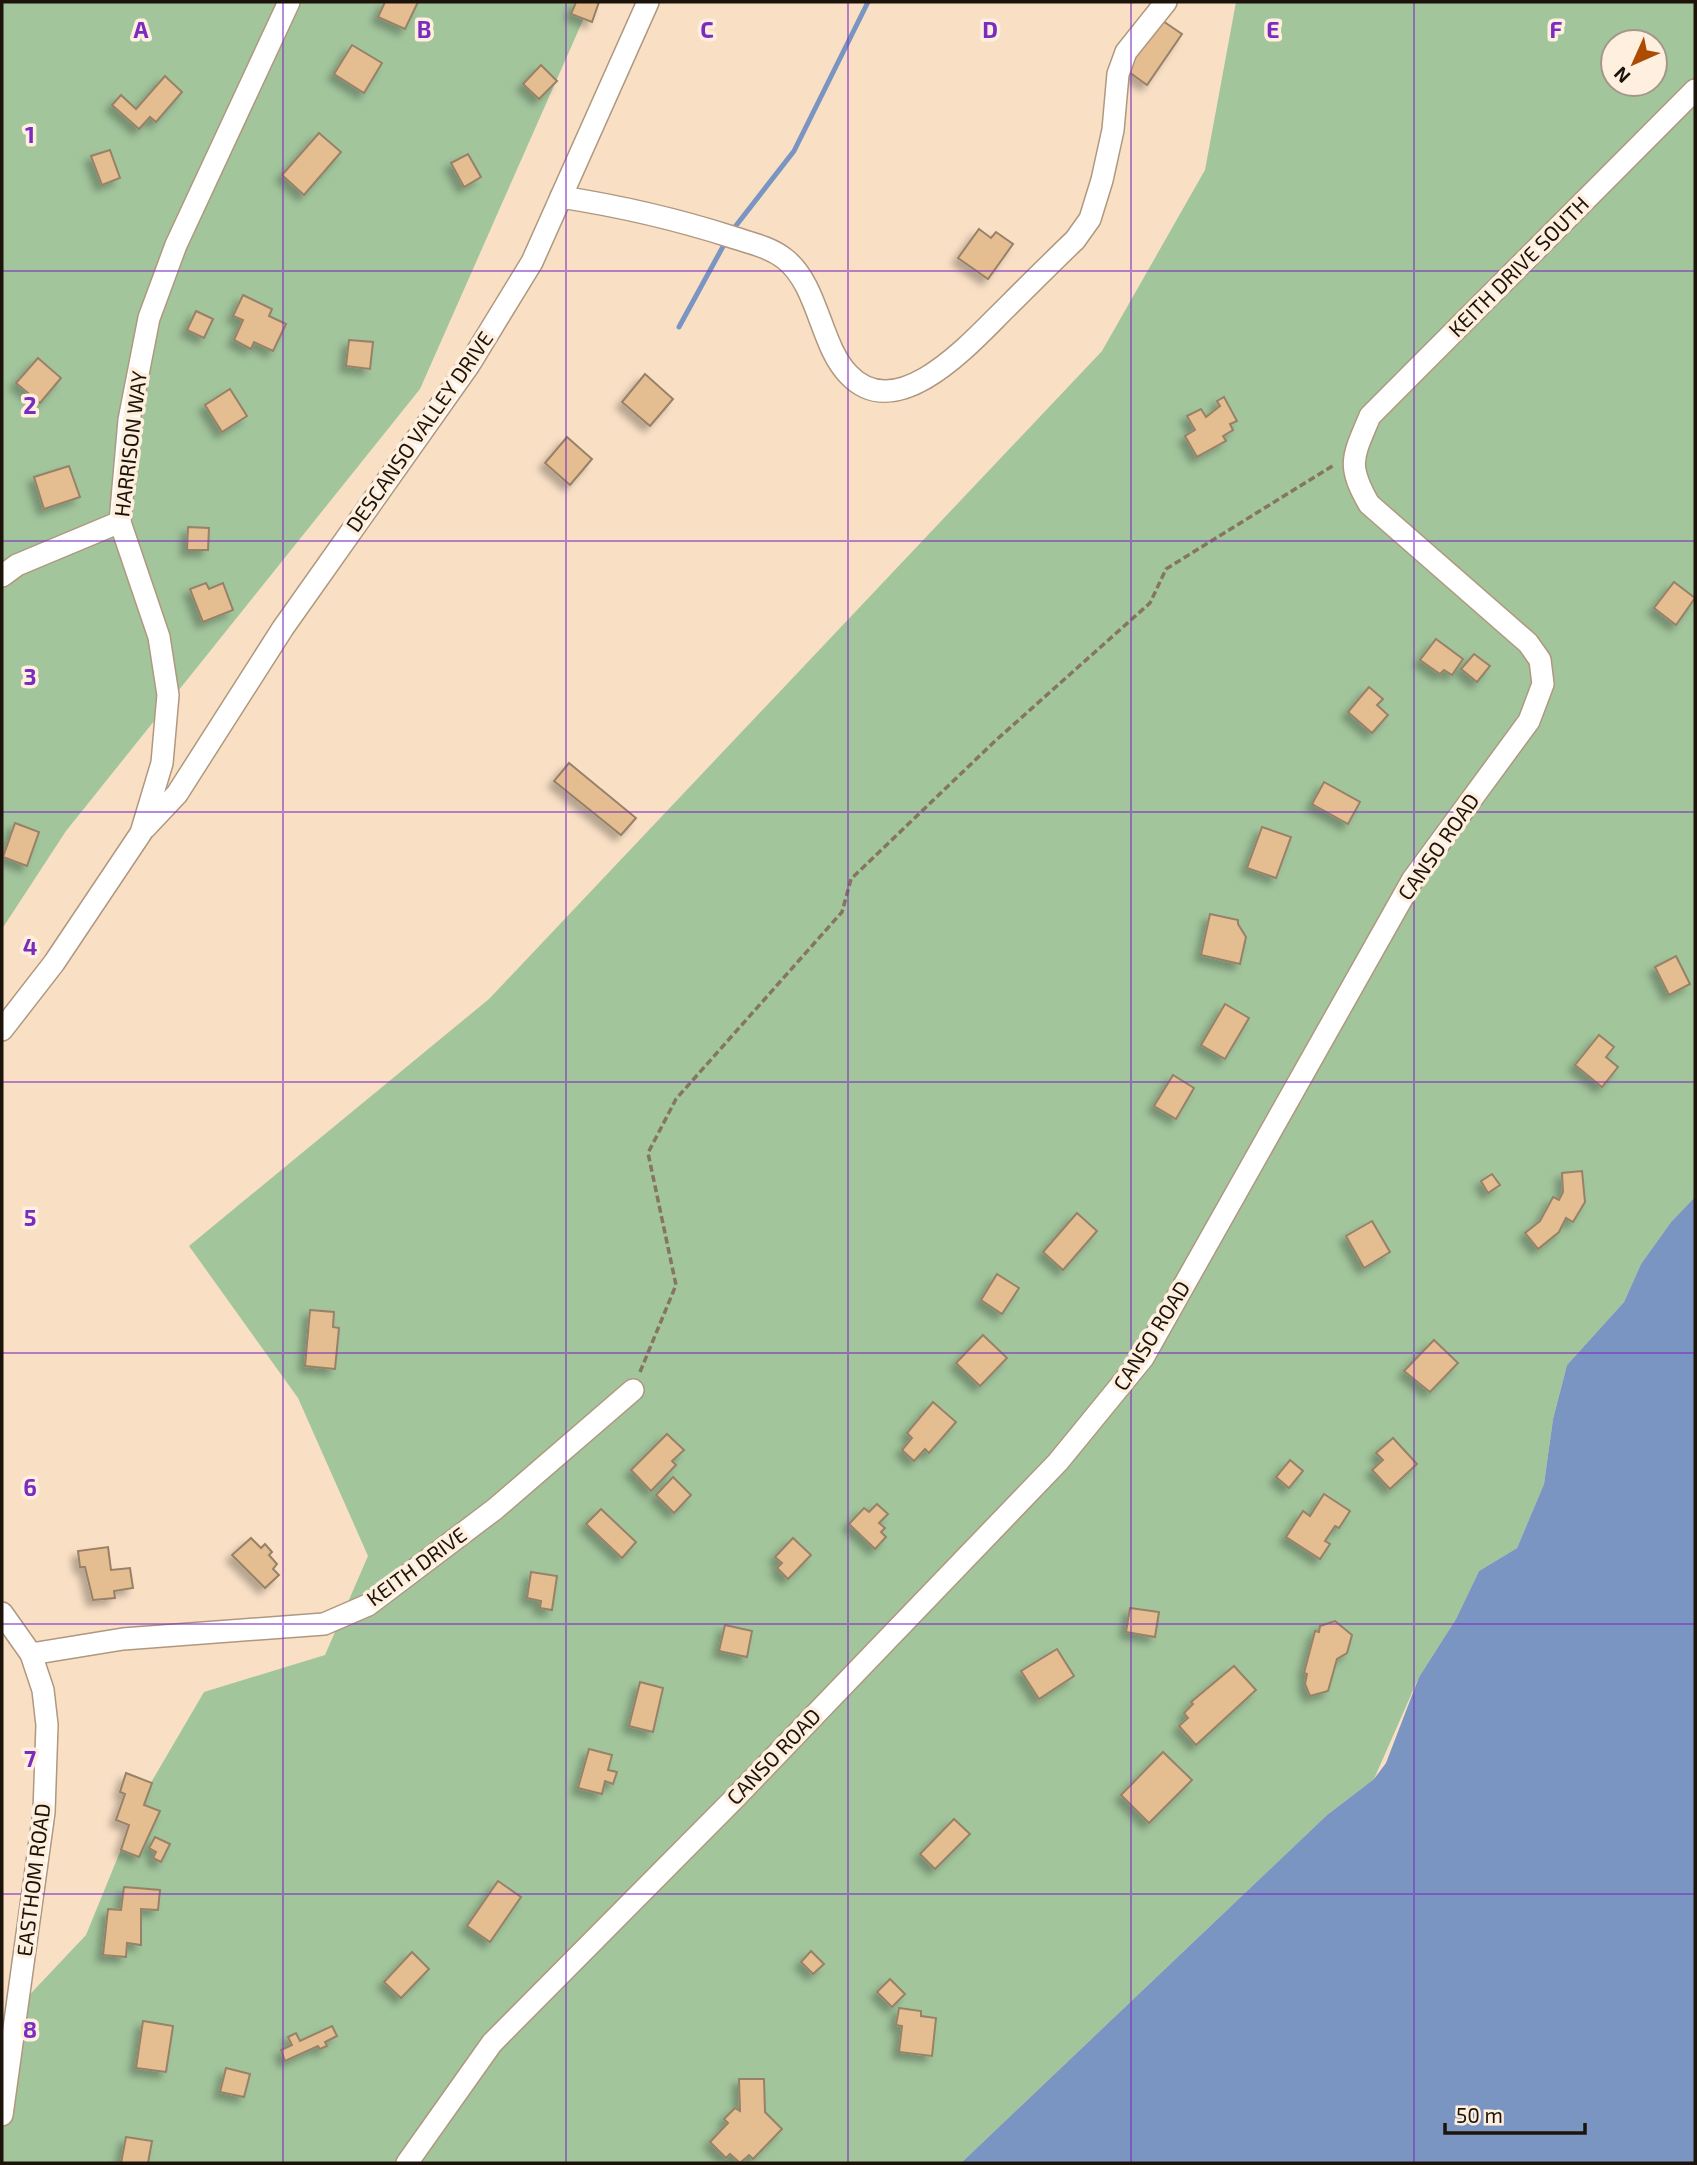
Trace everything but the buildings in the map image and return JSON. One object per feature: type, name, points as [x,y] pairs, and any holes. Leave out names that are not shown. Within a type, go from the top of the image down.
[{"type":"street","name":"HARRISON WAY","points":[[2,1030],[54,963],[141,833],[162,763],[168,695],[159,637],[120,522],[129,420],[149,318],[176,246],[289,2]]},
{"type":"street","name":"DESCANSO VALLEY DRIVE","points":[[141,833],[177,793],[284,628],[469,365],[532,262],[648,2]]},
{"type":"street","points":[[561,197],[659,215],[770,249],[787,260],[799,276],[848,375],[865,386],[887,390],[913,385],[947,365],[1075,240],[1090,219],[1114,130],[1118,74],[1126,52],[1167,2]]},
{"type":"street","name":"KEITH DRIVE SOUTH","points":[[1355,452],[1370,416],[1695,90]]},
{"type":"street","name":"CANSO ROAD","points":[[407,2163],[492,2043],[735,1798],[1058,1462],[1108,1404],[1143,1358],[1163,1324],[1413,879],[1530,721],[1543,684],[1540,660],[1528,643],[1369,504],[1353,477],[1355,452]]},
{"type":"street","points":[[2,576],[17,565],[120,522]]},
{"type":"street","name":"KEITH DRIVE","points":[[31,1654],[123,1639],[324,1624],[346,1615],[368,1605],[495,1509],[633,1390]]},
{"type":"street","name":"EASTHOM ROAD","points":[[2,1613],[31,1654],[43,1690],[47,1725],[44,1812],[6,2070],[2,2115]]},
{"type":"path","points":[[633,1390],[676,1284],[648,1153],[676,1099],[842,912],[851,878],[994,742],[1150,603],[1166,569],[1335,464]]},
{"type":"green space","points":[[2,2],[591,2],[420,389],[66,831],[2,929]]},
{"type":"green space","points":[[1236,2],[1695,2],[1695,1197],[1671,1222],[1641,1264],[1624,1302],[1567,1365],[1553,1419],[1544,1484],[1517,1548],[1479,1571],[1456,1619],[1419,1677],[1374,1779],[1327,1815],[961,2163],[2,2163],[2,2024],[86,1935],[142,1798],[204,1692],[325,1655],[368,1556],[298,1398],[189,1246],[489,999],[1102,351],[1205,170]]},
{"type":"water","points":[[1695,1197],[1695,2163],[961,2163],[1327,1815],[1374,1779],[1386,1763],[1419,1677],[1456,1619],[1479,1571],[1517,1548],[1544,1484],[1553,1419],[1567,1365],[1624,1302],[1641,1264],[1671,1222]]},
{"type":"waterway","points":[[731,232],[794,151],[868,2]]},
{"type":"waterway","points":[[679,327],[726,241]]}]
